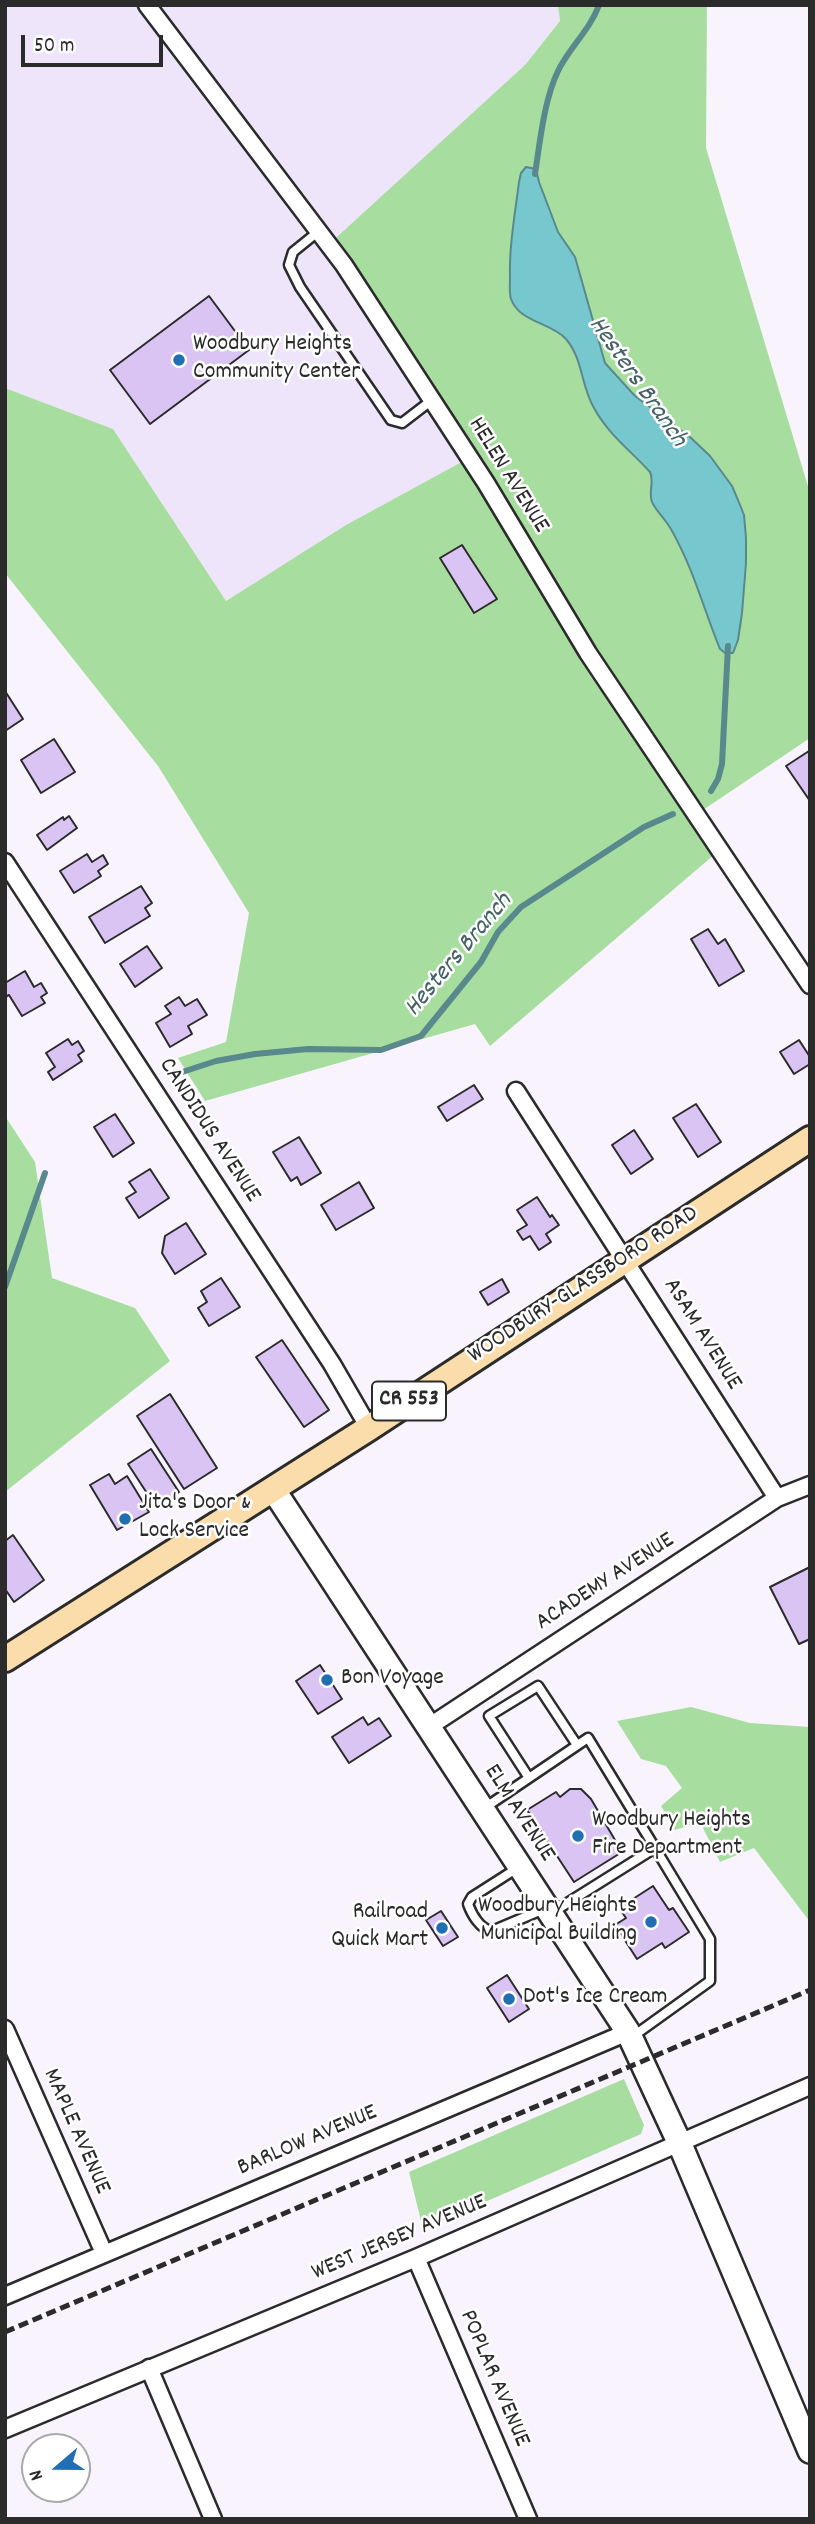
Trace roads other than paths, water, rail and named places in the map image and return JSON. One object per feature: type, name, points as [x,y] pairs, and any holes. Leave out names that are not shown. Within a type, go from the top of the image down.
[{"type":"main road","name":"WOODBURY-GLASSBORO ROAD","points":[[5,1659],[369,1428],[810,1139]]},
{"type":"main road","name":"ELM AVENUE","points":[[273,1489],[630,2035],[679,2142],[810,2451]]},
{"type":"street","name":"HELEN AVENUE","points":[[147,5],[344,265],[486,483],[588,653],[810,985]]},
{"type":"street","name":"CANDIDUS AVENUE","points":[[5,862],[324,1353],[369,1428]]},
{"type":"street","name":"ASAM AVENUE","points":[[516,1091],[777,1498]]},
{"type":"street","name":"ACADEMY AVENUE","points":[[430,1726],[777,1498],[810,1485]]},
{"type":"street","name":"MAPLE AVENUE","points":[[5,2029],[104,2253]]},
{"type":"street","name":"BARLOW AVENUE","points":[[5,2296],[630,2035]]},
{"type":"street","name":"WEST JERSEY AVENUE","points":[[5,2429],[416,2258],[810,2086]]},
{"type":"street","name":"POPLAR AVENUE","points":[[416,2258],[528,2519]]},
{"type":"street","points":[[149,2368],[213,2519]]},
{"type":"lane","points":[[319,231],[293,252],[289,265],[300,288],[391,420],[402,423],[432,400]]},
{"type":"lane","points":[[529,1778],[489,1716],[538,1686],[577,1745]]},
{"type":"lane","points":[[483,1809],[588,1738],[710,1939],[710,1981],[630,2035]]},
{"type":"lane","points":[[520,1867],[470,1899],[469,1907],[485,1928],[492,1931],[548,1910],[655,1848]]},
{"type":"water","points":[[526,167],[536,169],[558,232],[575,257],[605,363],[635,396],[690,437],[710,456],[732,486],[738,500],[744,515],[746,563],[742,613],[733,653],[725,653],[720,649],[679,545],[653,504],[650,472],[600,417],[590,400],[572,347],[553,329],[521,313],[511,299],[513,230],[519,182]]},
{"type":"waterway","name":"Hesters Branch","points":[[535,174],[543,121],[553,82],[599,5]]},
{"type":"waterway","name":"Hesters Branch","points":[[711,791],[722,764],[728,646]]},
{"type":"waterway","name":"Hesters Branch","points":[[173,1075],[216,1061],[255,1054],[308,1049],[381,1050],[421,1036],[481,962],[498,932],[521,907],[644,827],[673,814]]},
{"type":"waterway","name":"Hesters Branch","points":[[5,1287],[45,1173]]},
{"type":"railway","points":[[5,2332],[810,1990]]},
{"type":"place","name":"Woodbury Heights Community Center","points":[[179,360]]},
{"type":"place","name":"Jita's Door & Lock Service","points":[[125,1519]]},
{"type":"place","name":"Bon Voyage","points":[[327,1680]]},
{"type":"place","name":"Woodbury Heights Fire Department","points":[[578,1836]]},
{"type":"place","name":"Woodbury Heights Municipal Building","points":[[651,1922]]},
{"type":"place","name":"Railroad Quick Mart","points":[[442,1928]]},
{"type":"place","name":"Dot's Ice Cream","points":[[509,1999]]}]
